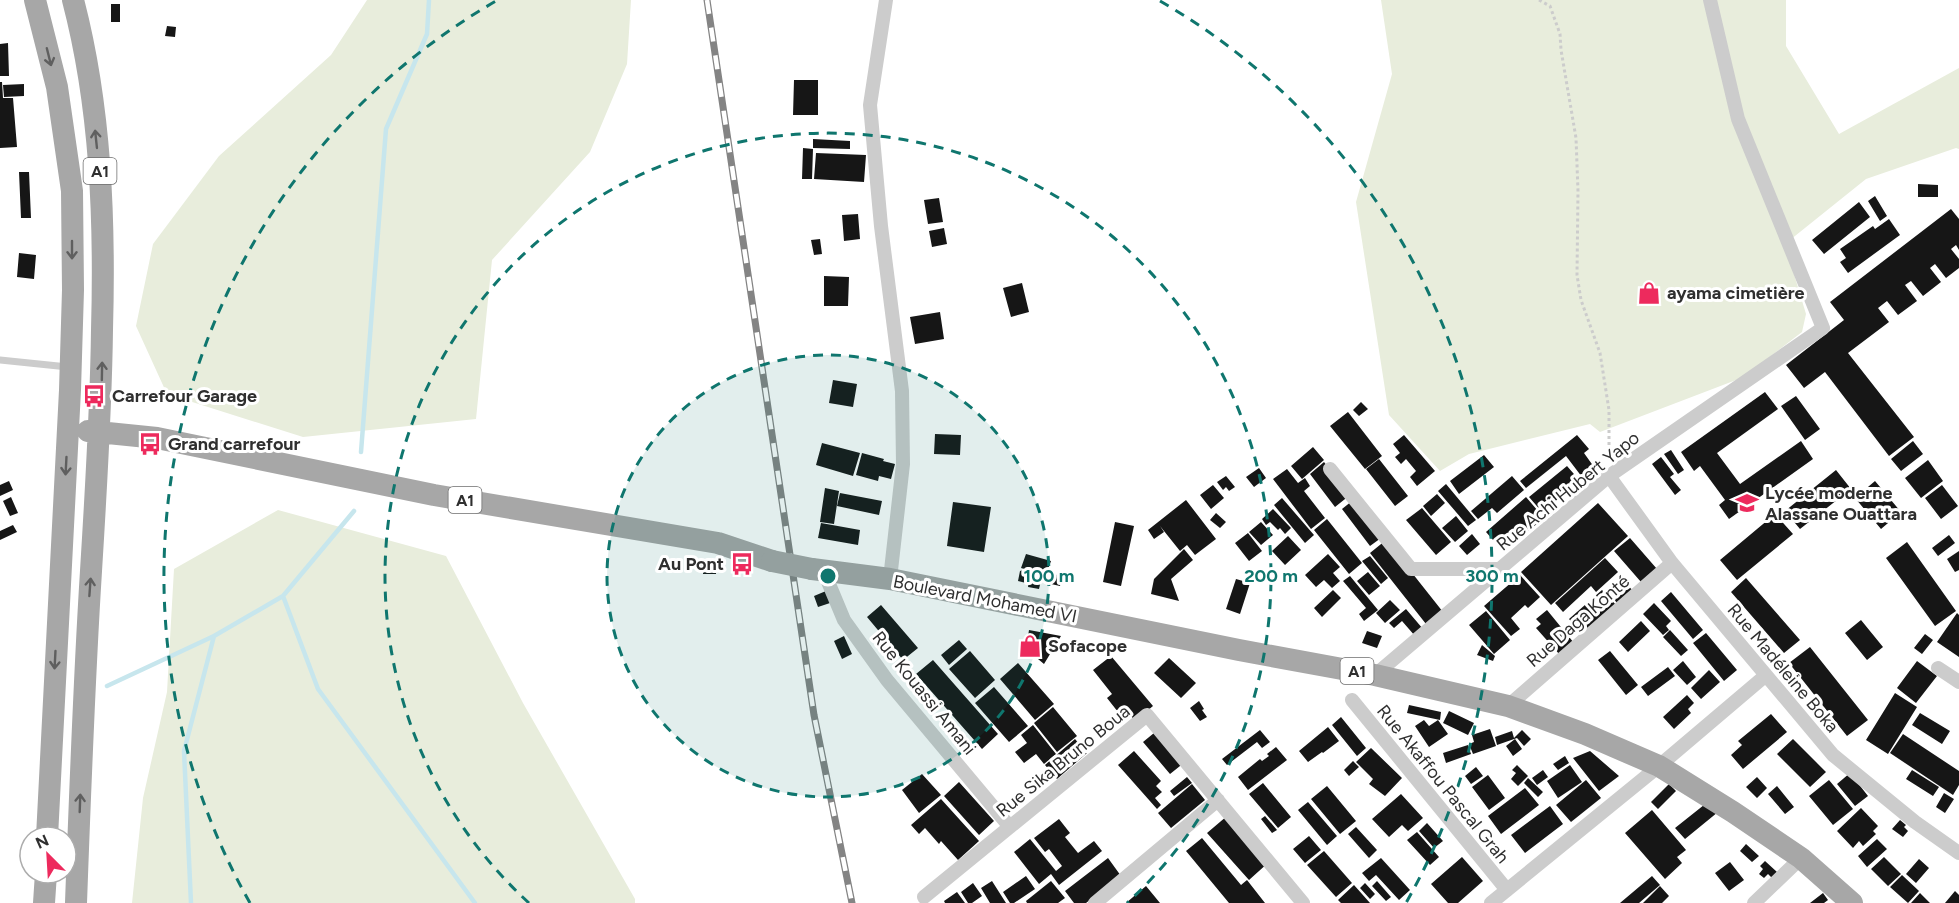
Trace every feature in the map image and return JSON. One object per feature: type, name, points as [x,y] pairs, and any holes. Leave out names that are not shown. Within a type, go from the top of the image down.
[{"type":"main road","name":"A1","points":[[35,0],[57,87],[72,191],[69,429],[58,596],[48,825]]},
{"type":"main road","name":"A1","points":[[76,3],[91,89],[102,193],[103,288],[100,432],[85,672],[76,903]]},
{"type":"main road","name":"Boulevard Mohamed VI","points":[[69,429],[157,438],[434,495],[718,543],[772,561],[818,570],[890,579],[1239,650],[1375,675],[1508,706],[1586,734],[1659,766],[1801,858],[1852,903]]},
{"type":"main road","points":[[44,903],[45,885]]},
{"type":"street","points":[[886,0],[870,105],[881,226],[902,391],[903,464],[890,579]]},
{"type":"street","name":"Rue Achi Hubert Yapo","points":[[1375,675],[1609,476],[1823,328],[1738,119],[1710,0]]},
{"type":"street","points":[[1330,469],[1411,569],[1500,569]]},
{"type":"street","name":"Rue Madéleine Boka","points":[[1609,476],[1672,563],[1833,756],[1915,822],[1959,853]]},
{"type":"street","name":"Rue Daga Konté","points":[[1508,706],[1672,563]]},
{"type":"street","name":"Rue Kouassi Amani","points":[[818,570],[844,620],[886,680],[1010,827]]},
{"type":"street","points":[[1938,668],[1959,682]]},
{"type":"street","points":[[1491,903],[1765,676]]},
{"type":"street","name":"Rue Akaffou Pascal Grah","points":[[1352,700],[1507,890]]},
{"type":"street","name":"Rue Sika Bruno Boua","points":[[924,897],[1147,716],[1303,903]]},
{"type":"street","points":[[1095,903],[1218,800]]},
{"type":"street","points":[[1754,903],[1801,858]]},
{"type":"lane","points":[[0,360],[71,368]]},
{"type":"path","points":[[1539,0],[1550,6],[1560,34],[1576,138],[1577,275],[1581,300],[1600,353],[1609,410],[1609,476]]},
{"type":"green space","points":[[367,0],[631,0],[627,64],[590,152],[492,260],[476,419],[303,437],[167,394],[136,326],[153,244],[219,156],[331,55]]},
{"type":"green space","points":[[1381,0],[1786,0],[1786,46],[1839,134],[1959,68],[1959,149],[1956,148],[1866,179],[1785,244],[1806,314],[1802,332],[1744,377],[1600,432],[1590,424],[1469,454],[1440,471],[1389,415],[1356,202],[1392,74]]},
{"type":"green space","points":[[278,510],[446,556],[523,703],[635,899],[635,903],[132,903],[143,798],[167,692],[174,569]]},
{"type":"building","points":[[111,4],[120,4],[120,22],[111,22]]},
{"type":"building","points":[[167,26],[176,27],[175,37],[165,36]]},
{"type":"building","points":[[8,43],[9,76],[0,76],[0,44]]},
{"type":"building","points":[[794,80],[818,80],[818,115],[793,115]]},
{"type":"building","points":[[0,82],[2,82],[3,98],[13,98],[17,147],[0,148]]},
{"type":"building","points":[[24,84],[24,96],[4,97],[3,85]]},
{"type":"building","points":[[813,139],[850,141],[850,149],[813,148]]},
{"type":"building","points":[[803,148],[813,149],[812,179],[802,179]]},
{"type":"building","points":[[816,153],[866,155],[864,182],[814,179]]},
{"type":"building","points":[[19,172],[29,172],[31,218],[21,218]]},
{"type":"building","points":[[1918,184],[1938,185],[1938,197],[1918,197]]},
{"type":"building","points":[[1875,196],[1887,216],[1880,221],[1868,201]]},
{"type":"building","points":[[939,198],[943,222],[928,224],[924,200]]},
{"type":"building","points":[[1859,202],[1870,217],[1824,254],[1812,240]]},
{"type":"building","points":[[1951,209],[1959,219],[1959,250],[1956,245],[1951,249],[1959,259],[1959,268],[1946,278],[1935,264],[1930,268],[1941,282],[1923,296],[1911,281],[1905,285],[1917,301],[1898,315],[1887,301],[1878,308],[1889,322],[1848,353],[1914,437],[1889,456],[1825,372],[1804,388],[1786,365],[1844,320],[1830,302]]},
{"type":"building","points":[[858,214],[860,239],[844,241],[842,215]]},
{"type":"building","points":[[1889,219],[1900,235],[1848,273],[1840,262],[1846,258],[1840,249],[1873,226],[1875,229]]},
{"type":"building","points":[[944,228],[947,244],[932,247],[929,231]]},
{"type":"building","points":[[820,239],[822,254],[814,255],[811,240]]},
{"type":"building","points":[[19,253],[36,255],[34,279],[17,277]]},
{"type":"building","points":[[824,276],[849,277],[848,306],[824,306]]},
{"type":"building","points":[[1022,283],[1029,312],[1011,317],[1003,288]]},
{"type":"building","points":[[940,312],[944,339],[915,344],[910,317]]},
{"type":"building","points":[[833,380],[857,384],[853,407],[829,403]]},
{"type":"building","points":[[1765,392],[1778,409],[1717,453],[1740,484],[1801,441],[1813,459],[1729,519],[1719,505],[1725,500],[1700,466],[1694,471],[1681,452]]},
{"type":"building","points":[[1796,396],[1820,429],[1805,440],[1781,406]]},
{"type":"building","points":[[1361,402],[1368,409],[1359,416],[1353,410]]},
{"type":"building","points":[[1348,412],[1382,456],[1365,469],[1330,426]]},
{"type":"building","points":[[935,434],[961,435],[960,455],[934,454]]},
{"type":"building","points":[[1404,435],[1435,471],[1417,486],[1410,477],[1416,471],[1406,459],[1401,464],[1395,457],[1400,453],[1393,444]]},
{"type":"building","points":[[1577,435],[1589,449],[1584,453],[1594,467],[1582,477],[1566,456],[1526,488],[1520,481]]},
{"type":"building","points":[[1913,441],[1923,454],[1901,471],[1891,459]]},
{"type":"building","points":[[822,443],[860,453],[853,476],[816,465]]},
{"type":"building","points":[[1313,447],[1324,460],[1302,479],[1291,466]]},
{"type":"building","points":[[1671,450],[1684,470],[1678,474],[1664,454]]},
{"type":"building","points":[[862,453],[895,464],[891,479],[879,476],[878,481],[856,475]]},
{"type":"building","points":[[1484,455],[1494,467],[1459,494],[1450,481]]},
{"type":"building","points":[[1661,457],[1674,474],[1670,477],[1681,490],[1675,495],[1652,464]]},
{"type":"building","points":[[1379,459],[1408,496],[1395,506],[1366,469]]},
{"type":"building","points":[[1928,460],[1943,481],[1921,498],[1905,478]]},
{"type":"building","points":[[1324,462],[1350,495],[1335,507],[1310,474]]},
{"type":"building","points":[[1567,466],[1580,481],[1542,512],[1529,497]]},
{"type":"building","points":[[1259,468],[1266,478],[1254,487],[1246,477]]},
{"type":"building","points":[[1287,469],[1298,483],[1305,478],[1310,486],[1304,491],[1325,518],[1311,529],[1273,479]]},
{"type":"building","points":[[1836,470],[1851,489],[1800,529],[1785,511]]},
{"type":"building","points":[[1226,476],[1235,487],[1229,491],[1226,487],[1223,490],[1217,482]]},
{"type":"building","points":[[1512,476],[1524,490],[1497,513],[1492,508],[1478,519],[1471,511]]},
{"type":"building","points":[[9,481],[13,490],[0,496],[0,485]]},
{"type":"building","points":[[1875,481],[1901,512],[1881,529],[1855,498]]},
{"type":"building","points":[[1446,484],[1476,520],[1468,526],[1438,491]]},
{"type":"building","points":[[1213,485],[1224,498],[1211,509],[1200,495]]},
{"type":"building","points":[[1942,485],[1958,506],[1941,519],[1925,498]]},
{"type":"building","points":[[825,488],[839,491],[834,524],[820,522]]},
{"type":"building","points":[[840,493],[882,501],[879,515],[837,506]]},
{"type":"building","points":[[1437,494],[1445,503],[1431,516],[1423,506]]},
{"type":"building","points":[[11,497],[18,513],[10,516],[3,501]]},
{"type":"building","points":[[1526,497],[1544,518],[1527,532],[1525,528],[1516,535],[1519,538],[1507,548],[1505,545],[1501,549],[1486,532]]},
{"type":"building","points":[[1282,498],[1314,535],[1305,543],[1274,505]]},
{"type":"building","points":[[1186,500],[1216,539],[1195,555],[1187,545],[1180,551],[1160,526],[1164,532],[1154,539],[1148,530]]},
{"type":"building","points":[[1352,501],[1381,538],[1370,546],[1342,509]]},
{"type":"building","points":[[953,502],[991,507],[984,552],[947,546]]},
{"type":"building","points":[[1598,503],[1628,536],[1551,605],[1521,572]]},
{"type":"building","points":[[1422,508],[1451,542],[1436,555],[1406,520]]},
{"type":"building","points":[[1273,509],[1291,528],[1285,534],[1270,522],[1266,525],[1262,519]]},
{"type":"building","points":[[1216,513],[1226,522],[1220,528],[1210,520]]},
{"type":"building","points":[[1775,514],[1793,534],[1737,580],[1720,560]]},
{"type":"building","points":[[1456,516],[1468,531],[1455,542],[1442,528]]},
{"type":"building","points":[[1327,519],[1362,563],[1349,574],[1314,530]]},
{"type":"building","points":[[1115,522],[1134,526],[1121,586],[1103,582]]},
{"type":"building","points":[[1261,522],[1273,535],[1261,545],[1249,532]]},
{"type":"building","points":[[821,523],[860,530],[858,545],[818,538]]},
{"type":"building","points":[[13,525],[17,532],[0,540],[0,531]]},
{"type":"building","points":[[1248,533],[1262,551],[1249,561],[1235,543]]},
{"type":"building","points":[[1472,534],[1480,544],[1467,555],[1459,546]]},
{"type":"building","points":[[1949,535],[1955,543],[1938,556],[1932,548]]},
{"type":"building","points":[[1288,536],[1301,550],[1285,565],[1272,551]]},
{"type":"building","points":[[1630,538],[1657,569],[1641,582],[1614,551]]},
{"type":"building","points":[[1386,540],[1443,612],[1426,624],[1370,553]]},
{"type":"building","points":[[1907,542],[1956,611],[1935,626],[1886,558]]},
{"type":"building","points":[[1184,549],[1193,560],[1171,579],[1179,601],[1151,594],[1154,579]]},
{"type":"building","points":[[1959,551],[1959,570],[1955,572],[1947,559]]},
{"type":"building","points":[[1026,554],[1051,561],[1046,575],[1021,568]]},
{"type":"building","points":[[1328,554],[1340,567],[1333,573],[1340,581],[1332,588],[1324,580],[1316,587],[1305,575]]},
{"type":"building","points":[[1370,556],[1388,578],[1381,584],[1362,561]]},
{"type":"building","points":[[1605,558],[1618,572],[1596,592],[1591,586],[1563,612],[1555,603]]},
{"type":"building","points":[[703,559],[717,559],[716,574],[703,574]]},
{"type":"building","points":[[1020,571],[1029,571],[1026,583],[1018,581]]},
{"type":"building","points":[[1368,572],[1380,586],[1369,595],[1357,581]]},
{"type":"building","points":[[1030,574],[1042,576],[1039,589],[1028,587]]},
{"type":"building","points":[[1053,574],[1062,576],[1060,586],[1051,584]]},
{"type":"building","points":[[1520,575],[1540,597],[1528,608],[1525,605],[1511,618],[1520,629],[1511,636],[1484,606]]},
{"type":"building","points":[[1350,576],[1378,610],[1364,621],[1359,614],[1366,608],[1343,581]]},
{"type":"building","points":[[1746,578],[1800,640],[1784,653],[1731,592]]},
{"type":"building","points":[[1236,579],[1250,583],[1240,614],[1226,609]]},
{"type":"building","points":[[1626,583],[1633,591],[1618,604],[1611,596]]},
{"type":"building","points":[[1333,590],[1341,598],[1322,617],[1314,608]]},
{"type":"building","points":[[1602,590],[1617,606],[1583,635],[1569,619]]},
{"type":"building","points":[[826,591],[830,603],[818,607],[814,596]]},
{"type":"building","points":[[1671,592],[1703,630],[1693,639],[1661,601]]},
{"type":"building","points":[[1390,600],[1400,610],[1385,623],[1376,613]]},
{"type":"building","points":[[1654,603],[1671,621],[1666,626],[1669,630],[1663,635],[1643,614]]},
{"type":"building","points":[[881,605],[918,648],[903,660],[867,617]]},
{"type":"building","points":[[1406,609],[1423,629],[1415,636],[1402,621],[1394,628],[1389,623]]},
{"type":"building","points":[[1547,610],[1574,643],[1560,655],[1536,628],[1541,624],[1536,619]]},
{"type":"building","points":[[1486,611],[1510,640],[1494,654],[1469,625]]},
{"type":"building","points":[[1957,613],[1959,615],[1959,657],[1937,642]]},
{"type":"building","points":[[1861,620],[1883,647],[1867,660],[1845,633]]},
{"type":"building","points":[[1641,621],[1650,631],[1628,652],[1619,642]]},
{"type":"building","points":[[1029,630],[1061,636],[1044,664],[1026,649]]},
{"type":"building","points":[[1670,630],[1688,650],[1681,656],[1663,637]]},
{"type":"building","points":[[1367,631],[1382,636],[1377,648],[1362,643]]},
{"type":"building","points":[[1706,633],[1737,670],[1724,681],[1693,643]]},
{"type":"building","points":[[1925,634],[1933,640],[1922,654],[1914,648]]},
{"type":"building","points":[[844,636],[852,654],[842,659],[834,641]]},
{"type":"building","points":[[959,640],[967,649],[949,665],[941,655]]},
{"type":"building","points":[[1482,645],[1495,656],[1493,661],[1477,655]]},
{"type":"building","points":[[1810,647],[1868,720],[1847,736],[1789,663]]},
{"type":"building","points":[[970,651],[995,680],[975,698],[949,669]]},
{"type":"building","points":[[1610,651],[1638,685],[1626,695],[1598,660]]},
{"type":"building","points":[[1111,656],[1153,706],[1135,721],[1124,707],[1118,712],[1107,698],[1112,694],[1093,670]]},
{"type":"building","points":[[1169,658],[1196,683],[1181,698],[1154,673]]},
{"type":"building","points":[[933,660],[998,734],[982,749],[916,674]]},
{"type":"building","points":[[1683,661],[1696,677],[1687,685],[1673,670]]},
{"type":"building","points":[[1917,661],[1937,676],[1916,703],[1897,688]]},
{"type":"building","points":[[1018,663],[1054,704],[1035,720],[1000,679]]},
{"type":"building","points":[[1668,667],[1675,676],[1648,696],[1641,687]]},
{"type":"building","points":[[1709,670],[1720,682],[1701,699],[1691,688]]},
{"type":"building","points":[[994,687],[1028,726],[1009,742],[975,703]]},
{"type":"building","points":[[1895,693],[1917,707],[1888,754],[1866,740]]},
{"type":"building","points":[[1687,695],[1694,703],[1688,709],[1691,713],[1674,729],[1663,717]]},
{"type":"building","points":[[1199,701],[1207,717],[1200,721],[1190,708]]},
{"type":"building","points":[[1409,705],[1441,712],[1440,720],[1407,713]]},
{"type":"building","points":[[1053,707],[1077,736],[1057,752],[1034,723]]},
{"type":"building","points":[[1449,711],[1474,723],[1468,735],[1443,723]]},
{"type":"building","points":[[1920,713],[1950,731],[1942,744],[1912,725]]},
{"type":"building","points":[[1771,714],[1787,732],[1743,769],[1731,755],[1742,745],[1738,741]]},
{"type":"building","points":[[1341,717],[1366,748],[1357,756],[1332,725]]},
{"type":"building","points":[[1424,720],[1429,726],[1438,720],[1448,734],[1429,747],[1415,726]]},
{"type":"building","points":[[1033,725],[1056,754],[1044,764],[1036,754],[1024,763],[1015,752],[1027,743],[1021,735]]},
{"type":"building","points":[[1328,727],[1339,741],[1308,762],[1299,751]]},
{"type":"building","points":[[1490,729],[1496,746],[1473,754],[1469,744],[1474,742],[1472,735]]},
{"type":"building","points":[[1260,730],[1270,742],[1262,748],[1257,742],[1227,765],[1222,759]]},
{"type":"building","points":[[1522,730],[1531,739],[1524,746],[1517,738],[1497,745],[1495,737],[1512,731],[1514,738]]},
{"type":"building","points":[[1154,733],[1185,762],[1170,774],[1143,742]]},
{"type":"building","points":[[1903,734],[1959,771],[1959,785],[1953,795],[1890,753]]},
{"type":"building","points":[[1075,739],[1087,753],[1057,779],[1045,765]]},
{"type":"building","points":[[1515,739],[1522,749],[1513,756],[1506,746]]},
{"type":"building","points":[[1793,739],[1826,772],[1810,787],[1777,754]]},
{"type":"building","points":[[1468,745],[1471,754],[1446,763],[1443,753]]},
{"type":"building","points":[[1276,747],[1287,760],[1248,790],[1238,777],[1260,759],[1262,761],[1269,756],[1267,754]]},
{"type":"building","points":[[1371,748],[1402,778],[1385,796],[1369,784],[1373,779],[1356,762]]},
{"type":"building","points":[[1134,751],[1161,781],[1156,786],[1162,792],[1155,798],[1161,805],[1157,809],[1118,765]]},
{"type":"building","points":[[1590,751],[1619,776],[1599,791],[1573,758]]},
{"type":"building","points":[[1565,756],[1569,763],[1558,770],[1553,764]]},
{"type":"building","points":[[1353,761],[1359,767],[1349,776],[1344,770]]},
{"type":"building","points":[[1517,765],[1528,776],[1518,786],[1511,779],[1516,773],[1512,770]]},
{"type":"building","points":[[1570,765],[1582,782],[1558,798],[1547,781]]},
{"type":"building","points":[[1476,767],[1483,776],[1471,784],[1465,776]]},
{"type":"building","points":[[1543,770],[1548,777],[1537,785],[1532,778]]},
{"type":"building","points":[[1912,770],[1939,787],[1933,796],[1906,779]]},
{"type":"building","points":[[1850,773],[1868,796],[1855,806],[1837,784]]},
{"type":"building","points":[[922,774],[941,795],[919,813],[902,790]]},
{"type":"building","points":[[1488,775],[1505,798],[1489,810],[1472,787]]},
{"type":"building","points":[[1187,777],[1192,783],[1174,796],[1170,791]]},
{"type":"building","points":[[1757,777],[1767,788],[1757,798],[1746,787]]},
{"type":"building","points":[[1528,778],[1543,792],[1538,797],[1524,783]]},
{"type":"building","points":[[1586,780],[1601,798],[1571,822],[1556,805]]},
{"type":"building","points":[[1829,780],[1853,809],[1833,825],[1809,796]]},
{"type":"building","points":[[959,782],[994,821],[979,835],[944,796]]},
{"type":"building","points":[[1263,783],[1291,817],[1278,828],[1249,794]]},
{"type":"building","points":[[1192,784],[1205,800],[1171,828],[1158,813]]},
{"type":"building","points":[[1669,784],[1676,791],[1658,809],[1651,802]]},
{"type":"building","points":[[1327,786],[1356,821],[1340,834],[1311,799]]},
{"type":"building","points":[[1777,786],[1794,807],[1785,814],[1768,794]]},
{"type":"building","points":[[1525,788],[1539,805],[1501,834],[1488,816]]},
{"type":"building","points":[[1944,793],[1954,799],[1945,813],[1936,807]]},
{"type":"building","points":[[1401,794],[1423,818],[1408,831],[1402,825],[1389,837],[1372,819]]},
{"type":"building","points":[[941,799],[979,841],[958,860],[941,841],[939,844],[925,828],[919,834],[911,825]]},
{"type":"building","points":[[1709,801],[1718,812],[1685,839],[1675,828]]},
{"type":"building","points":[[1308,802],[1337,836],[1327,845],[1298,810]]},
{"type":"building","points":[[1550,806],[1563,824],[1525,853],[1511,835]]},
{"type":"building","points":[[1861,808],[1878,826],[1873,831],[1876,834],[1863,846],[1859,841],[1853,848],[1837,831]]},
{"type":"building","points":[[1652,810],[1686,850],[1677,857],[1682,863],[1665,879],[1625,833]]},
{"type":"building","points":[[1227,816],[1269,862],[1249,880],[1207,833]]},
{"type":"building","points":[[1265,816],[1277,830],[1272,833],[1261,819]]},
{"type":"building","points":[[1059,819],[1070,833],[1065,837],[1078,853],[1094,841],[1102,851],[1059,885],[1051,874],[1039,884],[1014,852],[1030,839],[1056,871],[1062,866],[1049,849],[1045,852],[1034,838]]},
{"type":"building","points":[[1900,820],[1906,825],[1904,827],[1908,831],[1903,837],[1892,829]]},
{"type":"building","points":[[1427,823],[1443,841],[1434,848],[1419,831]]},
{"type":"building","points":[[1356,827],[1377,850],[1369,858],[1348,834]]},
{"type":"building","points":[[1417,832],[1439,857],[1430,865],[1407,840]]},
{"type":"building","points":[[1309,836],[1321,850],[1305,863],[1293,849]]},
{"type":"building","points":[[1202,838],[1241,885],[1247,880],[1265,903],[1229,903],[1186,851]]},
{"type":"building","points":[[1877,839],[1887,849],[1867,867],[1858,856]]},
{"type":"building","points":[[1746,844],[1759,856],[1752,862],[1740,851]]},
{"type":"building","points":[[1324,851],[1352,883],[1336,897],[1307,865]]},
{"type":"building","points":[[1462,857],[1483,881],[1458,903],[1448,903],[1431,884]]},
{"type":"building","points":[[1884,857],[1901,874],[1888,886],[1871,869]]},
{"type":"building","points":[[1108,858],[1121,876],[1086,903],[1074,903],[1065,891]]},
{"type":"building","points":[[1381,858],[1410,890],[1399,900],[1376,875],[1369,881],[1362,873]]},
{"type":"building","points":[[1919,859],[1929,868],[1916,883],[1906,874]]},
{"type":"building","points":[[1765,861],[1777,872],[1772,878],[1768,874],[1764,878],[1759,874],[1763,869],[1760,866]]},
{"type":"building","points":[[1730,862],[1744,880],[1729,891],[1715,873]]},
{"type":"building","points":[[1902,875],[1919,891],[1908,903],[1890,887]]},
{"type":"building","points":[[1026,876],[1035,889],[1014,903],[1010,903],[1003,892]]},
{"type":"building","points":[[1652,876],[1660,885],[1639,903],[1620,903]]},
{"type":"building","points":[[992,881],[1006,903],[990,903],[981,888]]},
{"type":"building","points":[[1051,881],[1065,898],[1058,903],[1027,903],[1026,901]]},
{"type":"building","points":[[1377,881],[1391,897],[1386,901],[1372,886]]},
{"type":"building","points":[[973,883],[982,896],[968,903],[961,892]]},
{"type":"building","points":[[1365,883],[1375,894],[1370,899],[1360,888]]},
{"type":"building","points":[[1354,885],[1370,903],[1341,903],[1338,900]]},
{"type":"building","points":[[1146,886],[1160,903],[1126,903]]},
{"type":"building","points":[[1660,886],[1669,896],[1662,903],[1643,903]]},
{"type":"building","points":[[1955,891],[1959,895],[1959,903],[1945,903]]},
{"type":"building","points":[[957,892],[965,903],[945,903],[944,901]]},
{"type":"building","points":[[1823,893],[1828,900],[1824,903],[1810,903]]},
{"type":"building","points":[[1920,893],[1930,903],[1911,903]]},
{"type":"waterway","points":[[361,452],[386,129],[427,34],[429,0]]},
{"type":"waterway","points":[[191,903],[184,751],[214,636],[283,596],[354,511]]},
{"type":"waterway","points":[[283,596],[318,689],[475,903]]},
{"type":"waterway","points":[[107,686],[214,636]]},
{"type":"railway","points":[[707,0],[814,715],[852,903]]},
{"type":"place","name":"ayama cimetière","points":[[1649,293]]},
{"type":"place","name":"Carrefour Garage","points":[[94,396]]},
{"type":"place","name":"Grand carrefour","points":[[150,444]]},
{"type":"place","name":"Lycée moderne Alassane Ouattara","points":[[1747,503]]},
{"type":"place","name":"Au Pont","points":[[742,564]]},
{"type":"place","name":"Sofacope","points":[[1030,646]]}]
